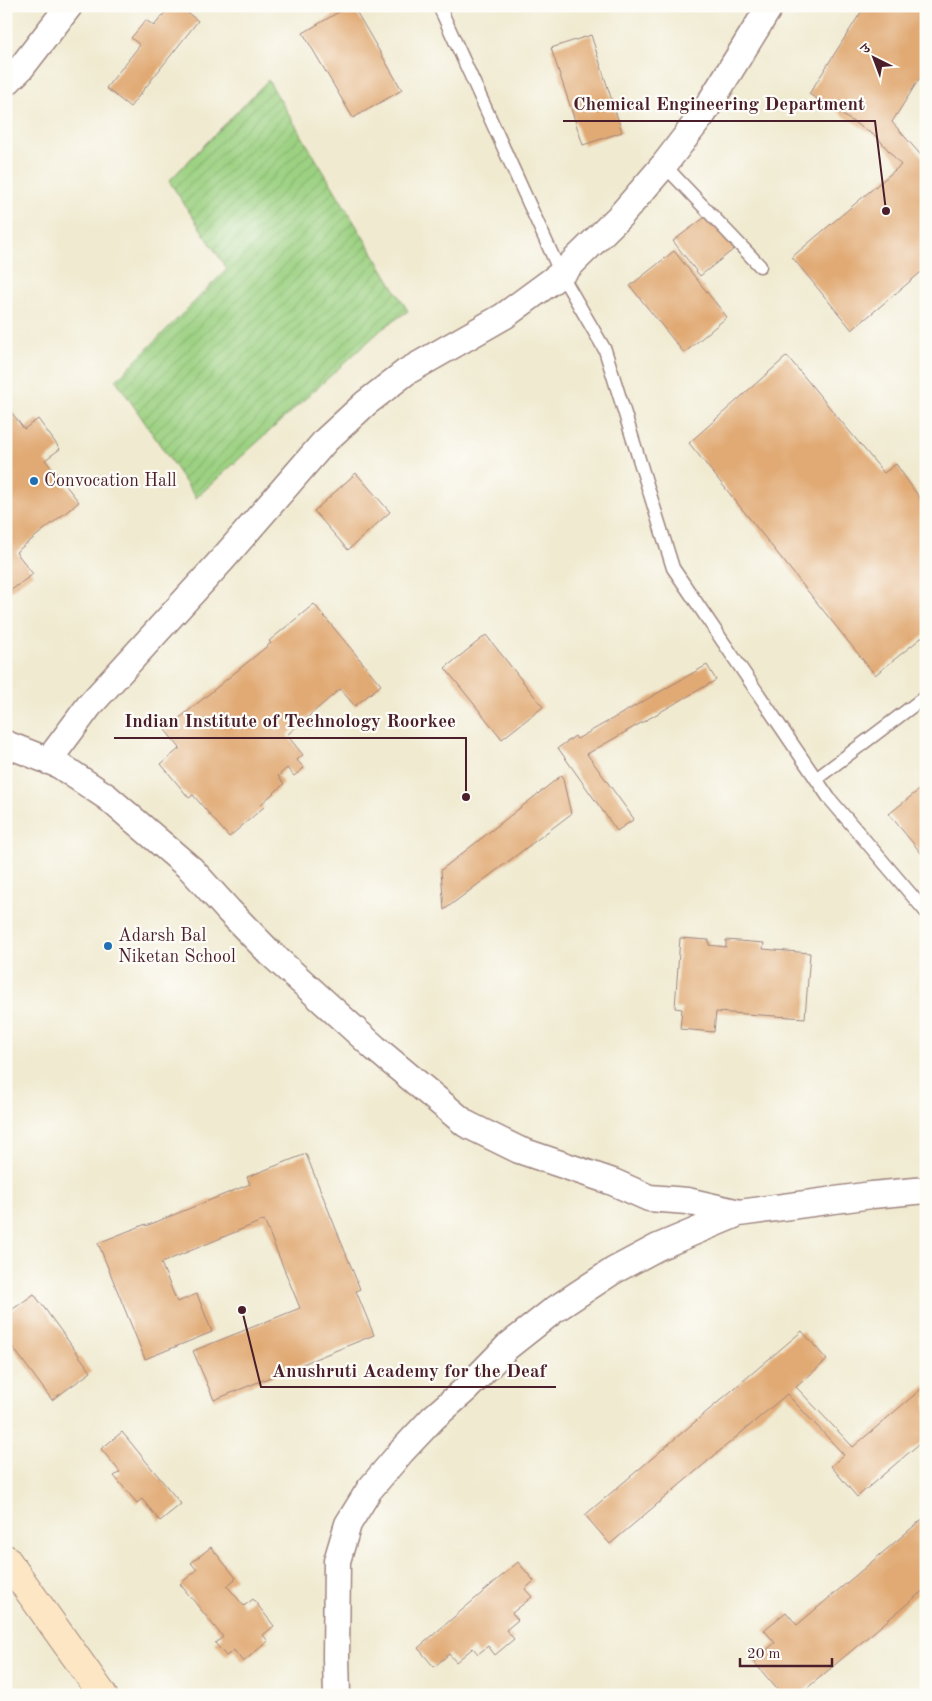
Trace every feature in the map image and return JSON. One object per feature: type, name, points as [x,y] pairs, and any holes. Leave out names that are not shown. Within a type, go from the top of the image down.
[{"type":"main road","points":[[6,1559],[103,1695]]},
{"type":"street","points":[[6,83],[21,68],[69,6]]},
{"type":"street","points":[[48,761],[89,706],[222,560],[326,440],[366,403],[406,372],[504,316],[561,274],[621,216],[664,165],[708,106],[770,6]]},
{"type":"street","points":[[6,744],[59,765],[107,797],[191,869],[269,952],[375,1048],[466,1124],[519,1150],[613,1182],[649,1198],[687,1201],[739,1213]]},
{"type":"street","points":[[337,1695],[337,1561],[348,1524],[369,1490],[391,1464],[433,1418],[466,1389],[507,1347],[554,1310],[620,1267],[658,1248],[739,1213],[872,1195],[926,1190]]},
{"type":"lane","points":[[439,6],[561,274],[605,350],[674,568],[829,798],[926,912]]},
{"type":"lane","points":[[664,165],[760,266]]},
{"type":"lane","points":[[816,779],[926,696]]},
{"type":"green space","points":[[268,80],[408,311],[382,329],[196,498],[116,380],[227,269],[169,181]]},
{"type":"building","points":[[170,6],[179,6],[198,21],[130,107],[106,88],[140,45],[131,38],[146,20],[154,26]]},
{"type":"building","points":[[349,6],[353,6],[402,90],[353,118],[303,33]]},
{"type":"building","points":[[858,6],[926,6],[926,68],[892,122],[926,161],[926,268],[852,330],[792,257],[901,165],[877,137],[809,94],[863,9]]},
{"type":"building","points":[[591,35],[622,132],[583,145],[551,48]]},
{"type":"building","points":[[708,215],[734,249],[700,276],[673,241]]},
{"type":"building","points":[[674,251],[727,317],[684,353],[630,286]]},
{"type":"building","points":[[787,356],[884,473],[896,464],[921,500],[926,497],[926,634],[875,675],[689,443]]},
{"type":"building","name":"Convocation Hall","points":[[6,405],[24,429],[38,419],[60,449],[45,460],[79,502],[16,552],[33,574],[6,594]]},
{"type":"building","points":[[356,473],[390,512],[348,550],[314,511]]},
{"type":"building","points":[[314,604],[381,685],[355,706],[340,689],[287,735],[303,755],[297,760],[304,768],[294,776],[287,768],[278,776],[284,784],[261,804],[264,807],[229,837],[193,795],[189,798],[161,764],[180,748],[165,730],[271,643],[269,641]]},
{"type":"building","points":[[486,635],[543,707],[502,739],[445,668]]},
{"type":"building","points":[[707,665],[716,680],[587,754],[634,819],[617,831],[558,748],[575,736],[577,739]]},
{"type":"building","points":[[562,775],[571,814],[444,910],[441,870]]},
{"type":"building","points":[[926,784],[926,859],[889,814]]},
{"type":"building","points":[[680,938],[709,940],[709,945],[726,947],[726,940],[764,943],[763,949],[810,953],[805,1018],[716,1012],[714,1032],[680,1029],[682,1009],[675,1008]]},
{"type":"building","points":[[306,1154],[360,1289],[356,1291],[374,1335],[214,1400],[193,1351],[300,1308],[264,1220],[161,1263],[177,1302],[197,1294],[212,1332],[145,1359],[98,1243],[146,1224],[146,1226],[250,1184],[247,1177]]},
{"type":"building","points":[[34,1294],[91,1372],[52,1400],[6,1338],[6,1314]]},
{"type":"building","points":[[802,1331],[827,1360],[796,1387],[853,1447],[926,1385],[926,1438],[857,1497],[831,1466],[844,1455],[787,1394],[610,1544],[585,1515]]},
{"type":"building","points":[[122,1432],[181,1504],[160,1521],[142,1499],[137,1503],[114,1476],[120,1472],[101,1449]]},
{"type":"building","points":[[926,1516],[926,1588],[799,1695],[782,1695],[753,1661],[775,1643],[764,1630],[786,1612],[797,1625]]},
{"type":"building","points":[[211,1547],[236,1578],[227,1586],[244,1606],[253,1599],[274,1626],[263,1635],[268,1641],[243,1662],[234,1650],[226,1656],[215,1643],[223,1637],[180,1584],[197,1570],[191,1563]]},
{"type":"building","points":[[518,1562],[534,1581],[525,1589],[532,1597],[512,1613],[518,1620],[506,1630],[514,1639],[495,1655],[488,1646],[478,1654],[473,1648],[456,1662],[449,1654],[434,1667],[418,1648]]},
{"type":"place","name":"Chemical Engineering Department","points":[[886,211]]},
{"type":"place","name":"Convocation Hall","points":[[34,481]]},
{"type":"place","name":"Indian Institute of Technology Roorkee","points":[[466,797]]},
{"type":"place","name":"Adarsh Bal Niketan School","points":[[108,946]]},
{"type":"place","name":"Anushruti Academy for the Deaf","points":[[242,1310]]}]
